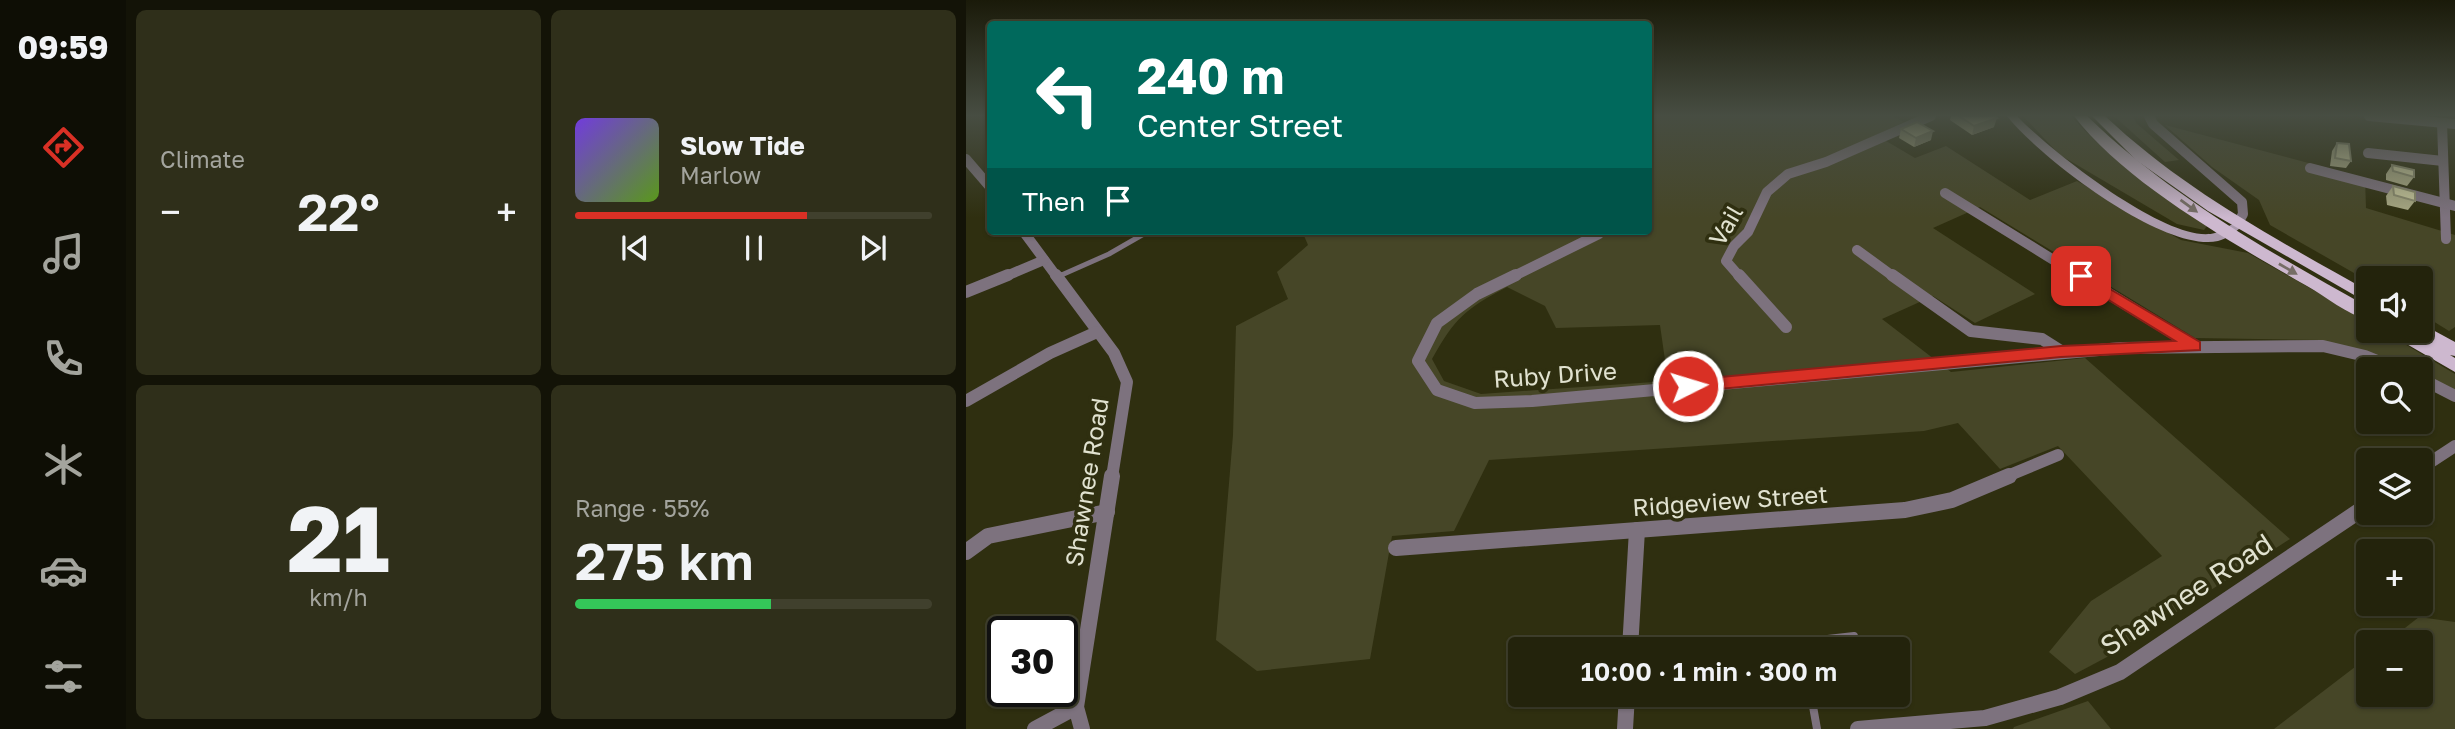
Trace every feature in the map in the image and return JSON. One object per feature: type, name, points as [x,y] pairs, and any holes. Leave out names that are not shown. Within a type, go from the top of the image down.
[{"type":"main road","points":[[2046,150],[2055,159],[2157,222],[2196,238],[2216,238],[2234,228]]},
{"type":"main road","points":[[2113,150],[2356,306]]},
{"type":"main road","points":[[2134,150],[2234,228],[2356,292]]},
{"type":"main road","points":[[2433,337],[2455,350]]},
{"type":"main road","points":[[2417,343],[2455,366]]},
{"type":"street","name":"Vail","points":[[1786,327],[1726,261],[1734,246],[1748,232],[1767,192],[1788,174],[1853,150]]},
{"type":"street","points":[[2183,150],[2242,202],[2243,214],[2234,228]]},
{"type":"street","points":[[2443,150],[2450,204],[2446,239]]},
{"type":"street","points":[[2368,153],[2443,161]]},
{"type":"street","points":[[966,159],[986,173]]},
{"type":"street","points":[[2310,168],[2450,204]]},
{"type":"street","points":[[1945,193],[2194,346]]},
{"type":"street","name":"Shawnee Road","points":[[1026,235],[1114,353],[1127,382],[1078,694]]},
{"type":"street","name":"Ruby Drive","points":[[1598,235],[1477,294],[1437,323],[1418,361],[1437,390],[1475,403],[1532,401],[2061,351],[2194,346],[2323,346],[2367,357]]},
{"type":"street","points":[[1857,250],[1971,331],[2042,339],[2061,351]]},
{"type":"street","points":[[966,292],[1044,260]]},
{"type":"street","points":[[966,401],[1050,353],[1097,332]]},
{"type":"street","points":[[2433,385],[2455,396]]},
{"type":"street","points":[[2433,460],[2455,446]]},
{"type":"street","name":"Ridgeview Street","points":[[1396,548],[1905,510],[1952,500],[2058,455]]},
{"type":"street","points":[[966,552],[988,536],[1107,512]]},
{"type":"street","name":"Shawnee Road","points":[[1858,729],[1987,723],[2120,672],[2356,513]]},
{"type":"street","points":[[1631,637],[1637,530]]},
{"type":"street","points":[[1035,729],[1076,707]]},
{"type":"street","name":"Shawnee Road","points":[[1076,707],[1082,729]]},
{"type":"street","points":[[1625,729],[1626,707]]},
{"type":"lane","points":[[1056,277],[1109,254],[1142,235]]},
{"type":"lane","points":[[1845,637],[1854,636]]},
{"type":"lane","points":[[1813,707],[1817,729]]},
{"type":"shaded area","points":[[1652,150],[1901,150],[1915,158],[1936,150],[1952,150],[2030,200],[2077,181],[2181,240],[2248,253],[2356,314],[2356,343],[2403,343],[2427,357],[2379,357],[2320,340],[2195,338],[1980,207],[1933,228],[2035,294],[1975,323],[1933,296],[1882,319],[1951,372],[2085,358],[2290,539],[2107,657],[2075,674],[2049,652],[2091,601],[2162,556],[2058,446],[2000,469],[1958,423],[1924,431],[1489,460],[1454,531],[1392,536],[1370,659],[1257,671],[1216,640],[1233,435],[1236,326],[1288,299],[1277,272],[1308,245],[1304,235],[1652,235]],"holes":[[[1507,287],[1545,306],[1556,328],[1660,325],[1668,381],[1481,394],[1444,381],[1432,359],[1462,316]]]},
{"type":"shaded area","points":[[2055,150],[2106,150],[2207,226],[2204,230],[2177,224]]},
{"type":"shaded area","points":[[2152,150],[2167,150],[2179,160],[2165,162]]},
{"type":"shaded area","points":[[2193,150],[2259,150],[2365,178],[2366,208],[2455,235],[2455,327],[2449,331],[2433,321],[2433,266],[2356,266],[2356,274],[2270,225],[2259,200]]},
{"type":"shaded area","points":[[2433,361],[2455,374],[2455,391],[2433,380]]},
{"type":"shaded area","points":[[2419,617],[2455,622],[2455,729],[2274,729],[2356,666],[2356,707],[2433,707],[2433,630],[2402,630]]},
{"type":"shaded area","points":[[2088,701],[2111,729],[2013,729],[2014,727]]},
{"type":"building","points":[[2336,150],[2350,150],[2351,161],[2335,158]]},
{"type":"building","points":[[2392,165],[2414,170],[2414,177],[2393,171]]},
{"type":"building","points":[[2393,186],[2415,192],[2415,201],[2394,195]]},
{"type":"route","points":[[1688,386],[2061,351],[2194,346],[2081,276]]}]
